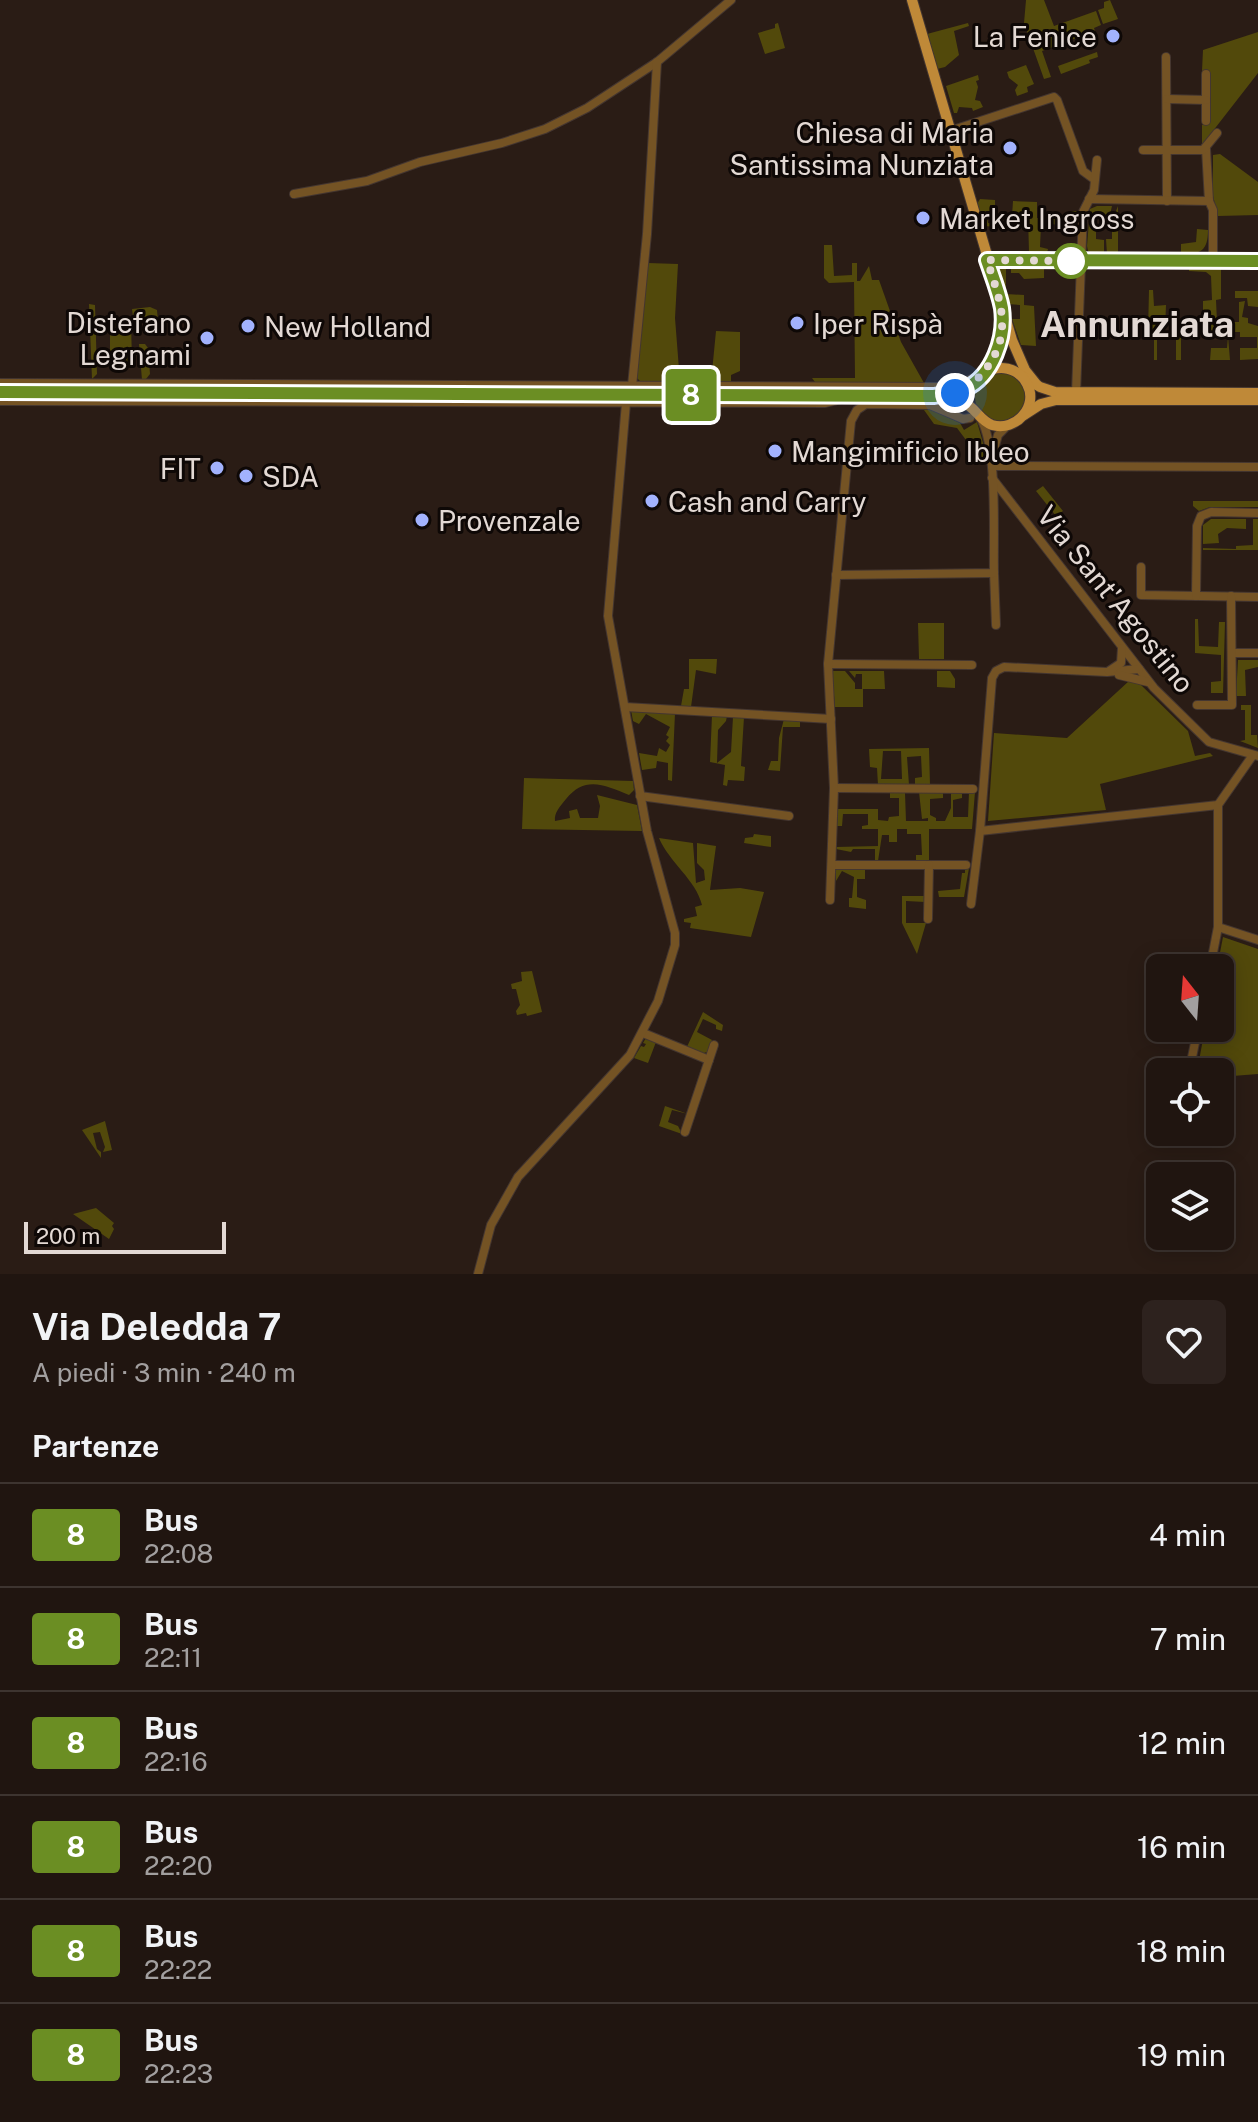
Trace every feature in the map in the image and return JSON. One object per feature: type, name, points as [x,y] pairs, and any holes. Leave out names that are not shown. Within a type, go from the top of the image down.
[{"type":"main road","points":[[912,0],[1001,306],[1028,379],[1030,402],[1024,415]]},
{"type":"main road","points":[[975,416],[971,399],[979,377],[999,348],[1002,337],[1001,306]]},
{"type":"main road","points":[[0,392],[934,396],[955,393],[997,367],[1055,392],[1258,393]]},
{"type":"main road","points":[[934,396],[959,401],[975,416],[993,425],[1008,425],[1041,404],[1056,400],[1258,400]]},
{"type":"street","points":[[294,194],[367,181],[420,162],[502,143],[545,129],[587,108],[657,62],[731,0]]},
{"type":"street","points":[[1166,57],[1167,201]]},
{"type":"street","points":[[632,386],[647,234],[657,62]]},
{"type":"street","points":[[1206,74],[1206,121]]},
{"type":"street","points":[[950,131],[1054,97],[1083,171],[1094,179]]},
{"type":"street","points":[[1167,99],[1206,100]]},
{"type":"street","points":[[1213,261],[1213,210],[1209,201],[1206,149],[1217,133]]},
{"type":"street","points":[[1143,150],[1206,149]]},
{"type":"street","points":[[1076,393],[1083,212],[1094,190],[1097,160]]},
{"type":"street","points":[[1089,199],[1209,201]]},
{"type":"street","points":[[987,260],[1258,261]]},
{"type":"street","points":[[0,383],[942,387],[979,377]]},
{"type":"street","points":[[0,401],[825,403],[854,395]]},
{"type":"street","points":[[478,1274],[491,1225],[518,1177],[621,1066],[643,1033],[658,1001],[675,945],[675,933],[647,831],[608,616],[626,403]]},
{"type":"street","points":[[830,900],[834,788],[828,664],[851,421],[857,410],[866,404],[930,405],[963,419],[975,416],[987,433],[992,462],[996,625]]},
{"type":"street","points":[[992,462],[998,435],[1008,425]]},
{"type":"street","points":[[992,462],[1258,467]]},
{"type":"street","name":"Via Sant'Agostino","points":[[992,478],[1150,683],[1207,740],[1256,756]]},
{"type":"street","points":[[1196,596],[1197,526],[1201,516],[1211,512],[1258,513]]},
{"type":"street","points":[[1141,567],[1141,595],[1258,597]]},
{"type":"street","points":[[836,575],[994,573]]},
{"type":"street","points":[[1197,705],[1232,705],[1231,596]]},
{"type":"street","points":[[1107,672],[1121,663],[1124,653],[1120,644]]},
{"type":"street","points":[[1232,653],[1258,653]]},
{"type":"street","points":[[828,664],[972,665]]},
{"type":"street","points":[[971,904],[992,678],[996,671],[1004,667],[1107,672],[1139,669]]},
{"type":"street","points":[[1107,672],[1150,683]]},
{"type":"street","points":[[625,707],[831,719]]},
{"type":"street","points":[[1221,746],[1247,763]]},
{"type":"street","points":[[1213,954],[1218,927],[1218,805],[1247,763],[1256,756]]},
{"type":"street","points":[[834,788],[973,789]]},
{"type":"street","points":[[640,796],[789,816]]},
{"type":"street","points":[[980,831],[1218,805]]},
{"type":"street","points":[[832,865],[966,865]]},
{"type":"street","points":[[928,919],[929,865]]},
{"type":"street","points":[[1218,927],[1258,940]]},
{"type":"street","points":[[643,1033],[709,1060]]},
{"type":"street","points":[[685,1132],[714,1045]]},
{"type":"shaded area","points":[[1026,0],[1044,0],[1054,26],[1096,11],[1101,25],[1094,28],[1095,31],[1042,51],[1051,77],[1044,79],[1024,23]]},
{"type":"shaded area","points":[[1110,0],[1118,19],[1103,24],[1098,10]]},
{"type":"shaded area","points":[[778,23],[785,48],[765,54],[758,33],[775,28]]},
{"type":"shaded area","points":[[968,23],[969,26],[954,31],[959,55],[945,67],[937,69],[927,34]]},
{"type":"shaded area","points":[[1258,32],[1258,73],[1202,145],[1202,125],[1208,124],[1209,71],[1202,71],[1203,50]]},
{"type":"shaded area","points":[[1097,52],[1098,57],[1089,60],[1090,63],[1061,74],[1058,66]]},
{"type":"shaded area","points":[[1026,65],[1034,84],[1027,87],[1028,92],[1017,96],[1015,90],[1018,85],[1007,72]]},
{"type":"shaded area","points":[[978,75],[975,100],[980,101],[983,107],[973,111],[972,108],[959,107],[954,113],[946,86]]},
{"type":"shaded area","points":[[1220,154],[1258,182],[1258,215],[1218,216],[1213,196],[1213,155]]},
{"type":"shaded area","points":[[980,199],[995,200],[995,205],[990,205],[990,211],[986,211],[988,223],[1004,224],[1001,227],[983,226],[977,204]]},
{"type":"shaded area","points":[[1013,201],[1037,202],[1037,218],[1070,218],[1070,211],[1077,211],[1077,225],[1041,224],[1040,247],[1048,249],[1047,253],[1029,252],[1028,217],[1012,216]]},
{"type":"shaded area","points":[[1112,206],[1110,215],[1096,216],[1096,239],[1104,240],[1104,254],[1094,254],[1088,251],[1087,246],[1090,209]]},
{"type":"shaded area","points":[[1118,206],[1118,254],[1107,254],[1106,239],[1112,239],[1112,221]]},
{"type":"shaded area","points":[[1197,229],[1208,230],[1205,247],[1198,252],[1181,254],[1181,244],[1196,242]]},
{"type":"shaded area","points":[[824,245],[832,245],[834,276],[852,275],[852,263],[857,263],[857,281],[860,281],[869,266],[872,280],[879,280],[901,342],[924,383],[815,382],[812,378],[855,378],[854,282],[829,283],[824,278]]},
{"type":"shaded area","points":[[648,263],[678,264],[675,318],[680,382],[641,382],[636,377]]},
{"type":"shaded area","points":[[1006,266],[1006,294],[1024,295],[1024,305],[1034,306],[1036,346],[1021,345],[1012,319],[1020,319],[1020,305],[1007,304],[998,275],[1000,268]]},
{"type":"shaded area","points":[[1011,266],[1044,267],[1044,278],[1024,279],[1019,273],[1011,273]]},
{"type":"shaded area","points":[[1189,266],[1221,266],[1221,299],[1216,300],[1217,322],[1239,322],[1239,302],[1245,301],[1242,317],[1258,326],[1258,359],[1240,360],[1240,348],[1257,348],[1257,337],[1240,337],[1240,332],[1203,332],[1203,301],[1212,300],[1211,276],[1206,272],[1189,271]]},
{"type":"shaded area","points":[[1149,290],[1153,290],[1154,306],[1166,305],[1165,332],[1181,332],[1181,360],[1176,360],[1176,339],[1157,339],[1157,360],[1154,360],[1154,333],[1148,332]]},
{"type":"shaded area","points":[[1235,291],[1258,291],[1258,307],[1248,306],[1247,298],[1235,298]]},
{"type":"shaded area","points":[[89,304],[95,305],[97,374],[92,379]]},
{"type":"shaded area","points":[[150,307],[157,310],[158,321],[134,324],[132,309]]},
{"type":"shaded area","points":[[110,322],[131,322],[132,362],[110,362]]},
{"type":"shaded area","points":[[716,331],[740,332],[740,371],[731,375],[731,382],[703,382],[699,372],[712,372]]},
{"type":"shaded area","points":[[1228,336],[1230,360],[1210,360],[1211,348],[1227,348]]},
{"type":"shaded area","points":[[139,344],[145,344],[148,348],[150,374],[142,380]]},
{"type":"shaded area","points":[[1000,372],[1017,380],[1025,397],[1017,414],[1000,422],[983,414],[975,397],[983,380]]},
{"type":"shaded area","points":[[930,409],[960,423],[964,430],[977,422],[984,446],[984,464],[957,428],[934,424],[924,410]]},
{"type":"shaded area","points":[[1043,486],[1063,511],[1056,516],[1036,491]]},
{"type":"shaded area","points":[[1193,501],[1258,501],[1258,507],[1210,507],[1199,511],[1193,506]]},
{"type":"shaded area","points":[[1211,519],[1246,519],[1246,529],[1227,528],[1218,534],[1219,543],[1203,544],[1203,525]]},
{"type":"shaded area","points":[[1253,519],[1258,519],[1258,550],[1203,550],[1253,545]]},
{"type":"shaded area","points":[[1195,619],[1198,619],[1199,646],[1218,647],[1219,622],[1225,622],[1223,693],[1211,693],[1211,682],[1221,681],[1221,655],[1195,653]]},
{"type":"shaded area","points":[[918,623],[944,623],[944,659],[919,659]]},
{"type":"shaded area","points":[[689,659],[717,659],[716,674],[696,670],[691,707],[681,706],[684,689],[689,689]]},
{"type":"shaded area","points":[[1238,660],[1258,660],[1258,667],[1245,670],[1246,696],[1236,696]]},
{"type":"shaded area","points":[[832,671],[845,671],[855,683],[855,689],[862,689],[862,674],[856,674],[855,678],[849,671],[884,671],[885,689],[863,689],[863,707],[835,707]]},
{"type":"shaded area","points":[[937,671],[950,671],[955,679],[955,688],[937,687]]},
{"type":"shaded area","points":[[1129,681],[1141,685],[1188,731],[1195,756],[1210,753],[1213,756],[1100,784],[1106,810],[988,821],[994,733],[1067,738]]},
{"type":"shaded area","points":[[1241,705],[1251,705],[1251,735],[1257,735],[1258,748],[1240,741],[1245,740],[1245,710],[1241,710]]},
{"type":"shaded area","points":[[631,710],[675,713],[672,781],[668,780],[668,763],[657,761],[656,768],[642,770],[639,753],[657,756],[659,748],[666,752],[670,745],[666,735],[670,727],[646,714],[639,724],[633,721]]},
{"type":"shaded area","points":[[712,715],[727,716],[718,730],[717,763],[731,752],[733,717],[744,717],[741,766],[745,767],[744,781],[728,780],[727,786],[723,785],[725,765],[710,762]]},
{"type":"shaded area","points":[[784,719],[800,720],[800,727],[783,727],[780,771],[768,770],[771,761],[778,761]]},
{"type":"shaded area","points":[[929,748],[930,785],[915,785],[915,778],[922,777],[921,756],[907,757],[909,785],[878,785],[877,768],[870,767],[869,749]],"holes":[[[883,751],[901,751],[902,779],[881,779]]]},
{"type":"shaded area","points":[[524,778],[633,781],[634,790],[629,795],[596,784],[580,787],[560,807],[555,821],[570,818],[569,811],[577,809],[580,818],[598,818],[600,806],[597,795],[637,805],[642,831],[522,829]]},
{"type":"shaded area","points":[[919,792],[943,792],[943,798],[930,799],[930,815],[936,821],[945,821],[951,808],[951,792],[962,792],[962,798],[953,800],[953,817],[968,817],[969,792],[975,792],[972,829],[929,829],[929,861],[916,861],[916,855],[922,855],[921,834],[907,834],[907,829],[897,829],[897,842],[889,842],[889,835],[882,835],[878,861],[875,861],[875,849],[853,849],[851,852],[836,849],[878,846],[878,829],[862,829],[862,826],[868,825],[868,814],[843,814],[842,826],[837,826],[838,809],[878,809],[878,820],[888,821],[889,817],[899,816],[899,798],[890,798],[890,793],[905,793],[906,821],[928,821],[928,818],[922,819]]},
{"type":"shaded area","points":[[754,834],[771,836],[771,847],[744,843],[745,838]]},
{"type":"shaded area","points":[[659,838],[693,843],[696,883],[705,880],[704,870],[697,863],[697,843],[716,846],[710,890],[740,888],[764,892],[751,937],[690,928],[691,923],[684,922],[684,919],[697,916],[695,907],[702,905],[694,887]]},
{"type":"shaded area","points":[[965,868],[969,868],[964,897],[939,897],[938,891],[960,889]]},
{"type":"shaded area","points":[[836,869],[865,869],[865,879],[857,879],[857,897],[866,900],[866,909],[849,907],[854,877],[842,871],[836,881]]},
{"type":"shaded area","points":[[902,896],[925,896],[925,902],[906,901],[906,923],[926,923],[917,954],[902,923]]},
{"type":"shaded area","points":[[1223,937],[1258,949],[1258,1074],[1234,1076],[1234,1058],[1200,1058],[1202,1042],[1234,1042],[1234,954],[1220,954]]},
{"type":"shaded area","points":[[532,971],[542,1012],[517,1015],[520,1005],[516,989],[512,989],[511,984],[522,981],[521,972]]},
{"type":"shaded area","points":[[703,1012],[723,1025],[722,1031],[703,1019],[697,1032],[712,1040],[707,1052],[701,1054],[686,1049]]},
{"type":"shaded area","points":[[646,1038],[656,1042],[648,1063],[634,1058],[641,1046],[646,1044],[643,1043]]},
{"type":"shaded area","points":[[665,1106],[688,1114],[672,1110],[668,1122],[678,1126],[682,1134],[659,1126]]},
{"type":"shaded area","points":[[105,1121],[112,1150],[103,1152],[105,1147],[100,1132],[93,1133],[101,1158],[82,1130]]},
{"type":"shaded area","points":[[96,1208],[114,1223],[109,1239],[73,1214]]},
{"type":"bus line","name":"8","points":[[0,392],[934,396],[955,393],[974,384],[999,348],[1003,330],[1001,306],[987,260],[1258,261]]},
{"type":"place","name":"La Fenice","points":[[1113,36]]},
{"type":"place","name":"Chiesa di Maria Santissima Nunziata","points":[[1010,148]]},
{"type":"place","name":"Market Ingross","points":[[923,218]]},
{"type":"place","name":"Iper Rispà","points":[[797,323]]},
{"type":"place","name":"New Holland","points":[[248,326]]},
{"type":"place","name":"Distefano Legnami","points":[[207,338]]},
{"type":"place","name":"Mangimificio Ibleo","points":[[775,451]]},
{"type":"place","name":"FIT","points":[[217,468]]},
{"type":"place","name":"SDA","points":[[246,476]]},
{"type":"place","name":"Cash and Carry","points":[[652,501]]},
{"type":"place","name":"Provenzale","points":[[422,520]]},
{"type":"district","name":"Annunziata","points":[[1137,324]]},
{"type":"route","points":[[955,393],[974,384],[992,361],[1002,337],[1001,306],[987,260],[1071,261]]}]
